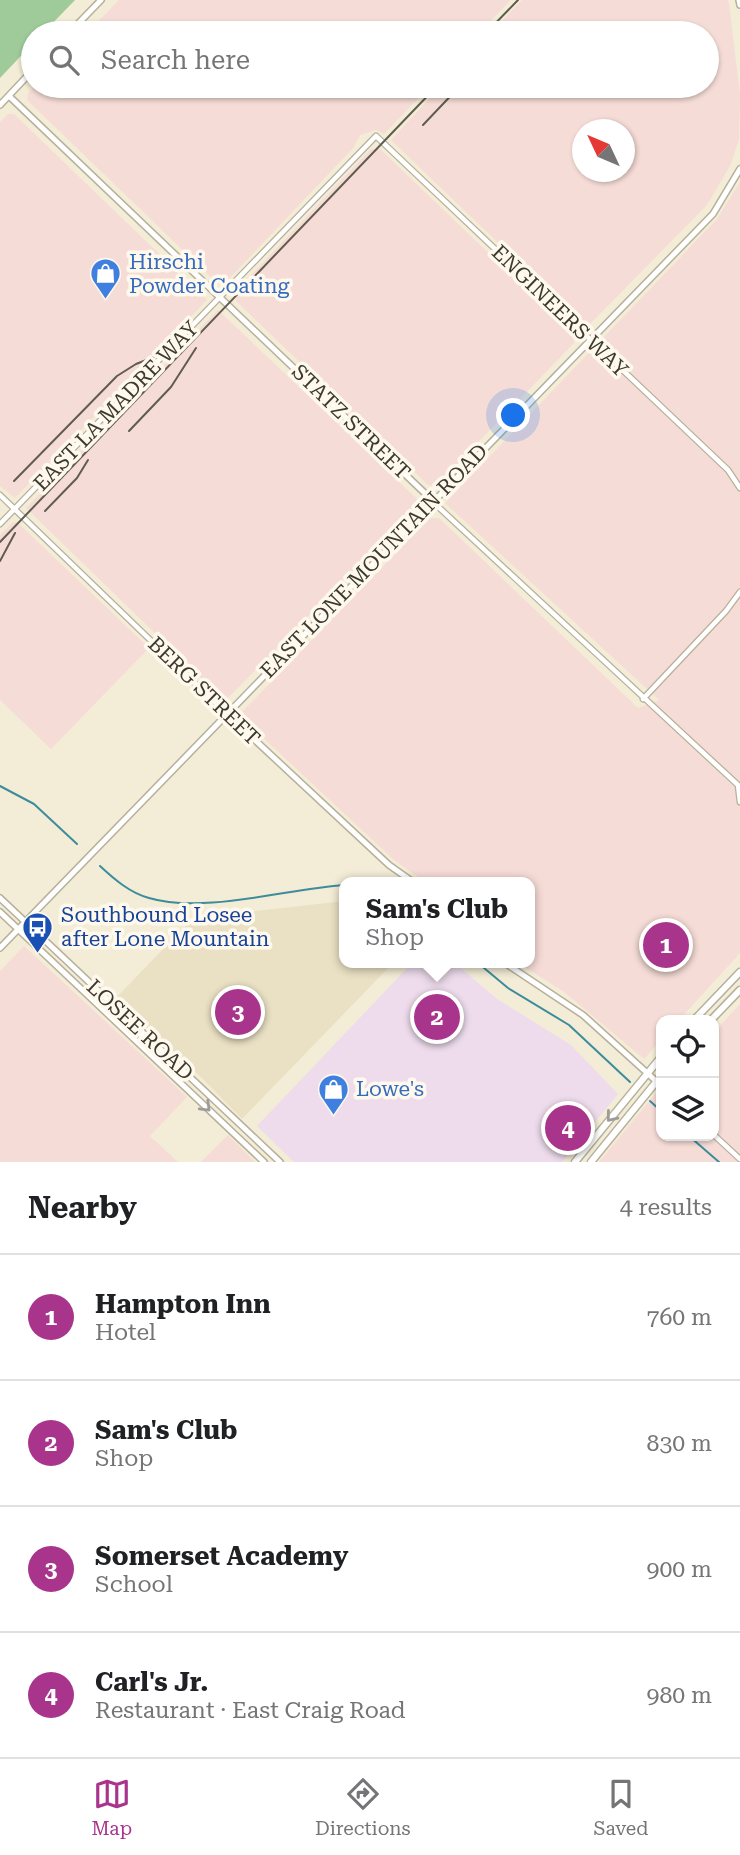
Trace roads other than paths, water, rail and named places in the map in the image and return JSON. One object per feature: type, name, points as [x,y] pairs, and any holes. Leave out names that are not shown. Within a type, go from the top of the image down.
[{"type":"main road","points":[[699,1015],[740,972]]},
{"type":"main road","points":[[716,1015],[740,989]]},
{"type":"main road","points":[[575,1162],[656,1063]]},
{"type":"main road","points":[[591,1162],[656,1086]]},
{"type":"street","points":[[81,21],[101,0]]},
{"type":"street","points":[[0,105],[21,83]]},
{"type":"street","name":"STATZ STREET","points":[[9,96],[433,501],[738,785],[740,803]]},
{"type":"street","name":"EAST LA MADRE WAY","points":[[0,524],[222,298],[376,136]]},
{"type":"street","name":"ENGINEERS WAY","points":[[376,136],[728,470],[740,488]]},
{"type":"street","name":"EAST LONE MOUNTAIN ROAD","points":[[0,948],[713,214],[740,169]]},
{"type":"street","name":"BERG STREET","points":[[0,495],[227,713],[389,865],[405,877]]},
{"type":"street","points":[[643,699],[726,611],[740,592]]},
{"type":"street","name":"LOSEE ROAD","points":[[0,898],[280,1162]]},
{"type":"street","name":"LOSEE ROAD","points":[[0,912],[264,1162]]},
{"type":"street","points":[[512,968],[583,1015],[656,1079]]},
{"type":"street","points":[[89,995],[128,1019]]},
{"type":"street","points":[[120,1024],[128,1025],[144,1040],[155,1044]]},
{"type":"street","points":[[719,1140],[740,1159]]},
{"type":"waterway","points":[[0,786],[34,804],[77,844]]},
{"type":"waterway","points":[[100,866],[135,893],[171,902],[219,902],[339,885]]},
{"type":"waterway","points":[[484,968],[508,988],[569,1025],[630,1082]]},
{"type":"waterway","points":[[650,1101],[656,1106]]},
{"type":"waterway","points":[[695,1141],[719,1162]]},
{"type":"railway","points":[[498,21],[518,0]]},
{"type":"railway","points":[[0,542],[426,98]]},
{"type":"railway","points":[[423,125],[449,98]]},
{"type":"railway","points":[[14,481],[117,376],[136,364],[185,345]]},
{"type":"railway","points":[[129,431],[171,387],[196,348]]},
{"type":"railway","points":[[45,511],[77,478],[88,460]]},
{"type":"railway","points":[[0,561],[15,533]]},
{"type":"place","name":"Hirschi Powder Coating","points":[[106,301]]},
{"type":"place","name":"Hampton Inn","points":[[666,945]]},
{"type":"place","name":"Southbound Losee after Lone Mountain","points":[[38,954]]},
{"type":"place","name":"Somerset Academy","points":[[238,1012]]},
{"type":"place","name":"Sam's Club","points":[[437,1017]]},
{"type":"place","name":"Lowe's","points":[[333,1116]]},
{"type":"place","name":"Carl's Jr.","points":[[568,1128]]}]
